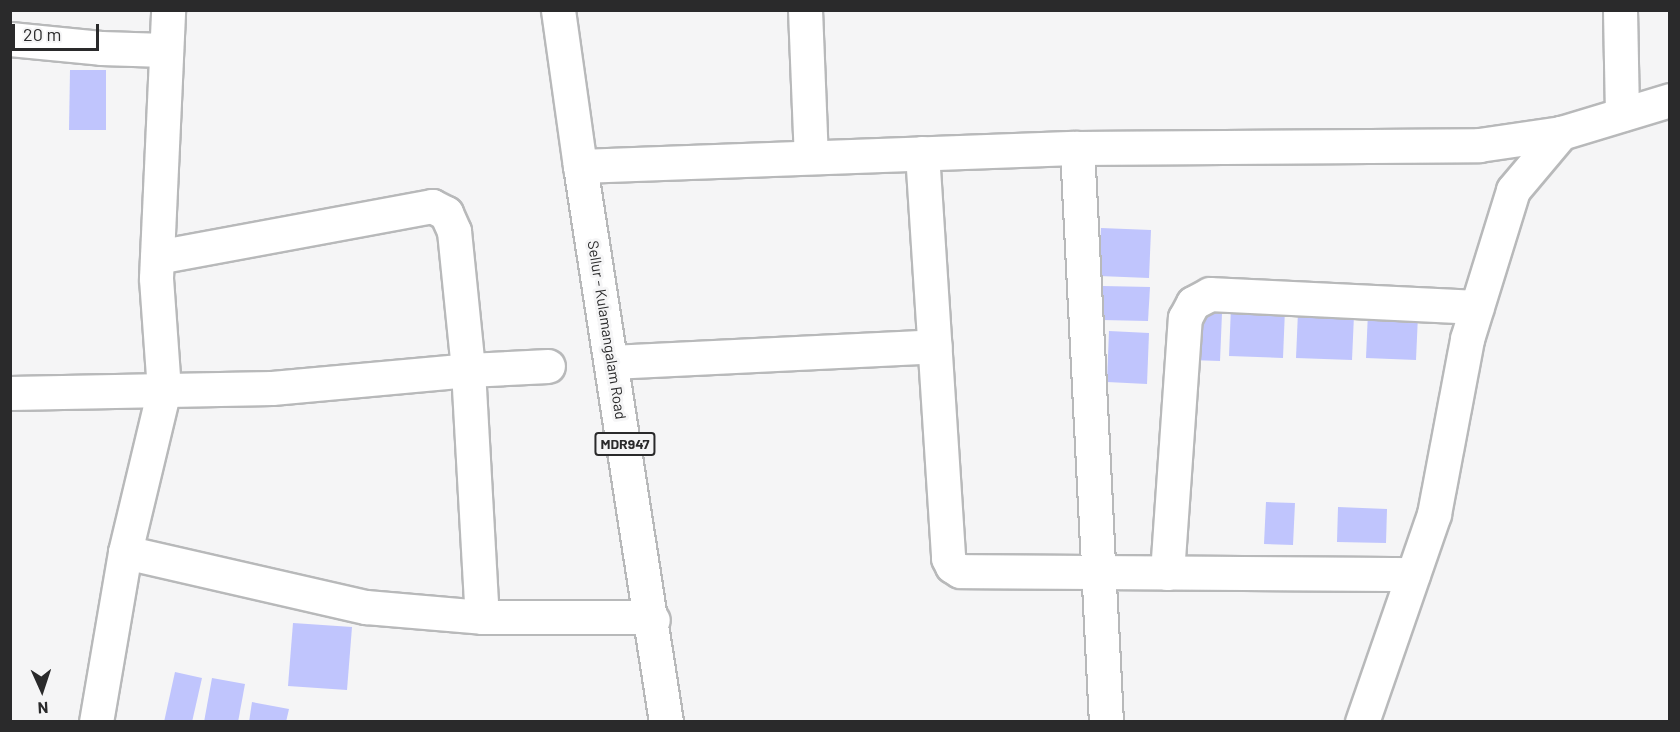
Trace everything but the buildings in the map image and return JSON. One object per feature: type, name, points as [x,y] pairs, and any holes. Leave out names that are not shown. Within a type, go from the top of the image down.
[{"type":"street","points":[[96,722],[124,552],[164,390],[157,257],[168,10]]},
{"type":"street","name":"Sellur - Kulamangalam Road","points":[[558,10],[580,166],[612,362],[637,618],[666,722]]},
{"type":"street","points":[[805,10],[811,158]]},
{"type":"street","points":[[1620,10],[1622,114]]},
{"type":"street","points":[[10,39],[100,48],[165,50]]},
{"type":"street","points":[[580,166],[1077,148],[1479,145],[1561,133],[1670,100]]},
{"type":"street","points":[[1362,722],[1434,514],[1467,339],[1513,190],[1561,133]]},
{"type":"street","points":[[1077,148],[1106,722]]},
{"type":"street","points":[[922,153],[948,558],[952,566],[960,571],[1413,574]]},
{"type":"street","points":[[157,257],[432,206],[446,213],[454,231],[468,370],[482,617]]},
{"type":"street","points":[[1167,573],[1185,318],[1193,303],[1210,294],[1477,307]]},
{"type":"street","points":[[612,362],[934,346]]},
{"type":"street","points":[[10,393],[273,388],[468,370],[548,366]]},
{"type":"street","points":[[124,552],[366,607],[482,617],[637,618]]}]
